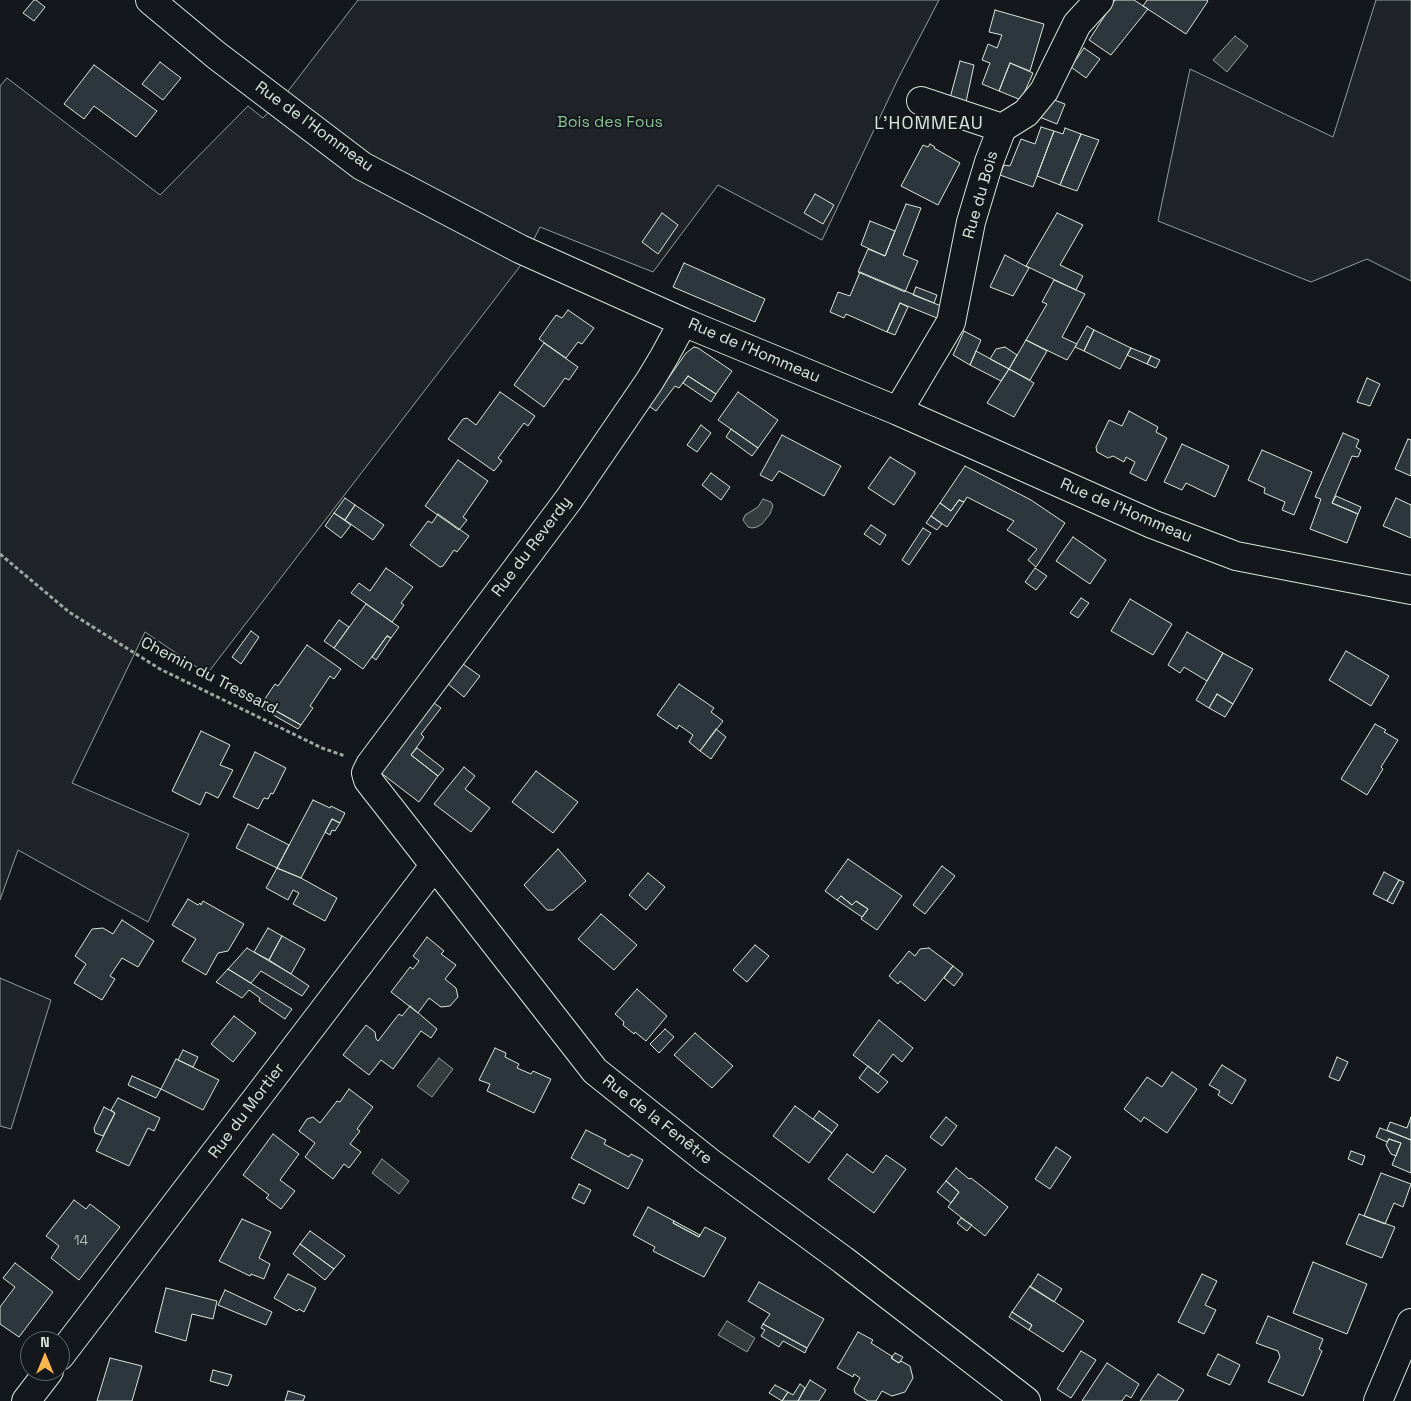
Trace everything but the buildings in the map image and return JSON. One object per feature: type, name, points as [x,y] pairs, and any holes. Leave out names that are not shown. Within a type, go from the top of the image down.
[{"type":"street","name":"Rue de l'Hommeau","points":[[150,0],[216,55],[362,166],[520,249],[682,322],[898,411],[1152,524],[1236,556],[1411,590]]},
{"type":"street","points":[[921,101],[1002,128],[1026,113],[1044,91],[1078,24],[1099,0]]},
{"type":"street","name":"Rue du Bois","points":[[898,411],[951,322],[971,222],[989,162],[1002,128]]},
{"type":"street","name":"Rue du Reverdy","points":[[370,765],[569,499],[649,382],[682,322]]},
{"type":"street","name":"Rue de la Fenêtre","points":[[370,765],[366,773],[368,780],[595,1072],[708,1161],[843,1260],[1026,1401]]},
{"type":"street","name":"Rue du Mortier","points":[[70,1343],[434,866]]},
{"type":"street","points":[[1378,1401],[1411,1323]]},
{"type":"street","points":[[26,1401],[41,1381]]},
{"type":"path","name":"Chemin du Tressard","points":[[0,554],[69,612],[160,669],[322,748],[370,765]]},
{"type":"green space","name":"Bois des Fous","points":[[358,0],[939,0],[898,79],[822,240],[718,185],[653,272],[540,227],[521,265],[207,674],[145,632],[72,783],[189,834],[148,922],[18,850],[0,900],[0,86],[7,78],[160,195],[248,106],[263,118],[285,95]]},
{"type":"green space","points":[[1376,0],[1411,0],[1411,281],[1367,259],[1311,282],[1158,221],[1190,69],[1333,137]]},
{"type":"green space","points":[[0,978],[51,1000],[11,1129],[0,1126]]},
{"type":"shaded area","points":[[1235,36],[1248,46],[1227,72],[1213,60]]},
{"type":"shaded area","points":[[763,499],[771,502],[773,506],[770,514],[757,527],[748,527],[743,520],[745,515],[758,507]]},
{"type":"shaded area","points":[[439,1058],[453,1069],[432,1097],[417,1086]]},
{"type":"shaded area","points":[[382,1159],[409,1181],[399,1194],[372,1173]]},
{"type":"shaded area","points":[[727,1321],[755,1338],[747,1352],[718,1335]]},
{"type":"district","name":"L'HOMMEAU","points":[[929,124]]}]
